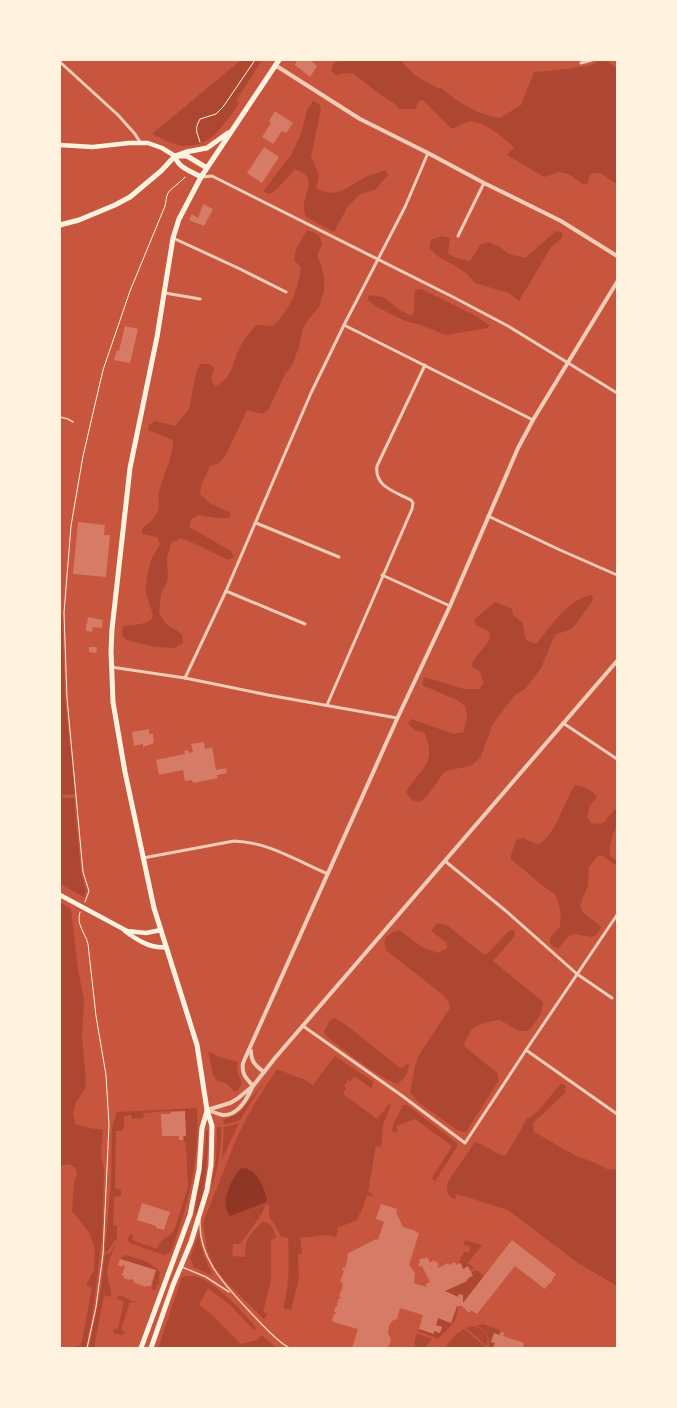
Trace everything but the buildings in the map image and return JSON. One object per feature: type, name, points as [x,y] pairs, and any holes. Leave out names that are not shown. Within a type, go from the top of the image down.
[{"type":"main road","points":[[151,1348],[200,1213],[210,1176],[212,1126],[207,1110],[197,1045],[154,908],[118,735],[113,702],[111,667],[112,629],[130,468],[165,292],[173,238],[178,219],[201,177],[279,60]]},
{"type":"main road","points":[[60,225],[98,213],[130,197],[175,156],[186,152],[207,148],[232,130]]},
{"type":"main road","points":[[60,145],[93,148],[140,142],[156,144],[175,156],[187,156],[207,168]]},
{"type":"main road","points":[[175,156],[177,162],[181,166],[201,177]]},
{"type":"main road","points":[[60,894],[149,945],[166,947]]},
{"type":"main road","points":[[122,929],[141,933],[161,930]]},
{"type":"main road","points":[[141,1348],[190,1215],[199,1170],[202,1128],[207,1110]]},
{"type":"street","points":[[581,62],[592,60]]},
{"type":"street","points":[[60,62],[118,115],[140,142]]},
{"type":"street","points":[[275,65],[360,119],[561,221],[617,256]]},
{"type":"street","points":[[184,678],[226,591],[311,393],[344,325],[405,207],[428,153]]},
{"type":"street","points":[[207,168],[212,176]]},
{"type":"street","points":[[201,177],[212,176],[455,298],[508,326],[617,393]]},
{"type":"street","points":[[458,236],[484,183]]},
{"type":"street","points":[[173,238],[286,292]]},
{"type":"street","points":[[253,1086],[244,1076],[242,1068],[243,1064],[397,718],[450,606],[518,448],[533,420],[617,282]]},
{"type":"street","points":[[165,292],[200,299]]},
{"type":"street","points":[[344,325],[533,420]]},
{"type":"street","points":[[327,705],[382,575],[411,512],[413,503],[412,500],[382,485],[376,474],[377,466],[425,365]]},
{"type":"street","points":[[488,516],[617,575]]},
{"type":"street","points":[[256,523],[339,556]]},
{"type":"street","points":[[382,575],[450,606]]},
{"type":"street","points":[[226,591],[305,624]]},
{"type":"street","points":[[207,1110],[224,1115],[232,1113],[244,1102],[253,1086],[264,1072],[617,661]]},
{"type":"street","points":[[111,667],[184,678],[397,718]]},
{"type":"street","points":[[563,723],[617,759]]},
{"type":"street","points":[[143,858],[234,841],[242,841],[253,842],[266,846],[328,874]]},
{"type":"street","points":[[445,861],[506,911],[577,974],[612,998]]},
{"type":"street","points":[[303,1026],[401,1095],[465,1143],[617,915]]},
{"type":"street","points":[[251,1048],[251,1058],[253,1063],[264,1072]]},
{"type":"street","points":[[526,1050],[617,1114]]},
{"type":"street","points":[[207,1110],[233,1102],[253,1086]]},
{"type":"lane","points":[[60,417],[73,422]]},
{"type":"lane","points":[[200,1213],[203,1247],[216,1274],[232,1294],[275,1338],[289,1348]]},
{"type":"lane","points":[[181,1266],[206,1277],[232,1294]]},
{"type":"path","points":[[200,145],[196,134],[196,126],[200,119],[216,114],[223,107],[255,60]]},
{"type":"path","points":[[85,900],[88,890],[83,874],[66,682],[64,607],[72,526],[83,456],[102,370],[130,291],[165,206],[167,195],[171,189],[180,183],[185,177]]},
{"type":"path","points":[[80,912],[79,924],[86,936],[88,944],[96,1016],[106,1075],[109,1125],[103,1254],[96,1307],[87,1348]]},
{"type":"shaded area","points":[[241,60],[262,60],[236,101],[240,102],[222,127],[215,134],[199,144],[189,146],[178,145],[152,134]]},
{"type":"shaded area","points":[[338,60],[400,60],[415,75],[439,89],[441,88],[469,107],[483,114],[500,118],[521,105],[534,72],[587,66],[605,60],[617,68],[617,184],[600,173],[590,174],[588,182],[584,185],[569,174],[558,172],[544,177],[507,155],[514,147],[485,126],[478,123],[467,122],[452,129],[423,100],[419,101],[415,109],[399,109],[395,104],[354,74],[346,73],[336,75],[331,71],[333,65]]},
{"type":"shaded area","points":[[313,101],[319,104],[321,109],[311,156],[319,175],[316,188],[330,193],[335,193],[385,170],[388,175],[376,189],[359,195],[348,206],[334,232],[306,217],[304,206],[309,183],[308,179],[302,172],[295,169],[278,188],[270,194],[264,192],[291,155],[301,134],[307,110]]},
{"type":"shaded area","points":[[307,230],[319,235],[322,244],[317,256],[322,267],[324,280],[324,290],[319,307],[303,328],[299,347],[292,365],[284,376],[269,409],[262,414],[247,410],[226,455],[219,463],[210,466],[201,486],[200,494],[210,503],[231,513],[229,518],[199,515],[191,519],[189,527],[231,551],[234,557],[228,560],[181,538],[171,543],[167,559],[168,579],[161,594],[159,613],[166,624],[182,634],[183,643],[175,648],[155,647],[127,640],[122,634],[123,626],[147,622],[153,617],[146,592],[146,585],[151,561],[160,544],[157,537],[142,534],[142,528],[152,520],[158,511],[160,487],[173,448],[173,440],[148,430],[149,425],[155,421],[175,426],[189,409],[196,373],[200,364],[208,364],[215,368],[211,378],[215,386],[221,383],[229,374],[241,345],[256,325],[273,326],[284,314],[289,307],[298,283],[301,267],[294,260],[296,249]]},
{"type":"shaded area","points":[[556,231],[563,233],[561,239],[551,247],[519,301],[509,293],[475,283],[467,274],[439,257],[429,248],[431,240],[442,236],[450,238],[448,254],[459,259],[470,261],[480,245],[488,242],[500,247],[509,254],[525,258]]},
{"type":"shaded area","points":[[421,289],[476,316],[489,325],[488,328],[445,335],[421,325],[405,321],[375,306],[368,300],[369,295],[383,297],[401,311],[412,316],[415,290]]},
{"type":"shaded area","points":[[592,595],[593,600],[573,628],[555,635],[541,668],[526,688],[514,696],[493,724],[480,758],[470,766],[445,771],[421,801],[416,802],[412,800],[406,792],[428,761],[429,744],[425,733],[414,730],[408,723],[411,719],[454,734],[463,732],[467,720],[466,707],[457,700],[422,685],[424,677],[464,689],[479,689],[484,683],[480,672],[471,666],[490,639],[489,631],[476,625],[474,620],[496,602],[512,609],[513,615],[522,622],[526,640],[536,644],[567,608],[575,602]]},
{"type":"shaded area","points":[[62,613],[65,699],[75,794],[62,795],[63,798],[74,798],[81,871],[86,891],[84,897],[60,884],[60,636]]},
{"type":"shaded area","points":[[575,785],[588,789],[597,797],[590,806],[587,817],[592,824],[603,823],[614,810],[617,810],[617,824],[611,840],[610,856],[617,861],[617,866],[603,856],[598,856],[589,867],[588,886],[580,905],[583,912],[601,927],[597,934],[592,937],[573,934],[567,938],[558,949],[552,946],[550,942],[551,936],[560,927],[559,904],[556,896],[511,860],[511,857],[516,840],[523,838],[539,845],[546,838],[556,824]]},
{"type":"shaded area","points":[[60,903],[71,909],[77,963],[84,1001],[82,1036],[86,1081],[85,1089],[76,1102],[73,1113],[75,1124],[103,1130],[101,1149],[104,1168],[102,1238],[94,1304],[86,1348],[78,1348],[75,1346],[81,1346],[92,1288],[86,1285],[94,1270],[95,1249],[89,1232],[72,1211],[74,1184],[77,1173],[75,1167],[69,1164],[60,1166]]},
{"type":"shaded area","points":[[437,923],[448,926],[486,955],[510,930],[514,930],[515,936],[493,961],[543,1002],[542,1010],[538,1018],[528,1031],[519,1031],[500,1020],[477,1026],[467,1038],[464,1046],[497,1073],[499,1080],[466,1132],[457,1130],[418,1102],[410,1092],[415,1066],[419,1055],[450,1008],[448,1001],[443,995],[387,951],[384,943],[389,935],[399,930],[422,947],[438,953],[447,948],[446,942],[431,931]]},
{"type":"shaded area","points":[[335,1018],[399,1067],[402,1068],[409,1063],[407,1073],[402,1080],[397,1084],[378,1074],[327,1037],[324,1032],[330,1020]]},
{"type":"shaded area","points":[[208,1051],[217,1056],[238,1062],[237,1071],[242,1082],[240,1088],[235,1092],[227,1084],[216,1080],[213,1074]]},
{"type":"shaded area","points":[[335,1056],[374,1082],[371,1088],[354,1076],[350,1082],[348,1080],[344,1086],[346,1088],[343,1094],[377,1119],[389,1104],[391,1105],[383,1125],[381,1147],[376,1146],[368,1192],[373,1195],[367,1195],[357,1220],[337,1228],[338,1230],[336,1237],[327,1235],[300,1238],[302,1254],[298,1254],[299,1278],[291,1310],[283,1308],[288,1282],[288,1238],[281,1237],[269,1216],[269,1205],[266,1204],[261,1215],[240,1244],[233,1244],[232,1256],[245,1257],[246,1243],[248,1239],[254,1230],[263,1222],[268,1223],[274,1230],[276,1238],[271,1240],[271,1281],[263,1312],[268,1314],[264,1319],[227,1283],[215,1268],[207,1250],[203,1223],[237,1137],[253,1106],[277,1069],[305,1080],[313,1085]]},
{"type":"shaded area","points":[[268,1077],[240,1120],[224,1125],[223,1120],[235,1115],[243,1109]]},
{"type":"shaded area","points":[[562,1083],[566,1086],[565,1093],[533,1123],[534,1132],[578,1157],[591,1161],[607,1169],[617,1170],[617,1286],[578,1263],[508,1210],[457,1194],[455,1199],[450,1197],[448,1194],[447,1186],[449,1180],[475,1142],[505,1156],[526,1119],[541,1108]]},
{"type":"shaded area","points":[[403,1105],[407,1105],[457,1143],[457,1147],[435,1181],[432,1178],[452,1146],[415,1119],[396,1126],[398,1131],[393,1132],[392,1129],[394,1123]]},
{"type":"shaded area","points":[[197,1108],[195,1163],[192,1180],[184,1213],[172,1249],[169,1253],[164,1255],[130,1243],[128,1236],[131,1234],[133,1235],[132,1240],[157,1249],[163,1239],[173,1232],[175,1228],[188,1187],[186,1143],[184,1142],[185,1111],[144,1113],[143,1118],[132,1119],[131,1115],[124,1116],[124,1128],[122,1131],[116,1131],[115,1188],[121,1190],[121,1196],[114,1197],[113,1225],[117,1226],[117,1239],[107,1252],[105,1251],[111,1181],[112,1127],[117,1112]]},
{"type":"shaded area","points":[[239,1123],[222,1159],[224,1127]]},
{"type":"shaded area","points":[[217,1127],[221,1127],[220,1151],[218,1166],[211,1189],[216,1159]]},
{"type":"shaded area","points":[[206,1130],[208,1131],[204,1188],[195,1216],[205,1151]]},
{"type":"shaded area","points":[[241,1168],[251,1171],[259,1179],[267,1200],[266,1202],[230,1216],[227,1211],[226,1198],[230,1185]]},
{"type":"shaded area","points":[[199,1233],[202,1250],[213,1276],[193,1267],[190,1258]]},
{"type":"shaded area","points":[[465,1240],[482,1245],[468,1263],[474,1268],[470,1270],[463,1269],[459,1262],[464,1252],[469,1253],[471,1247],[463,1244]]},
{"type":"shaded area","points":[[117,1242],[107,1272],[111,1297],[104,1295],[94,1348],[89,1348],[101,1288],[105,1254],[110,1253]]},
{"type":"shaded area","points":[[125,1255],[145,1261],[158,1270],[161,1274],[159,1274],[159,1285],[157,1284],[155,1291],[151,1289],[153,1284],[151,1283],[155,1270],[120,1259]]},
{"type":"shaded area","points":[[476,1270],[484,1276],[463,1303],[463,1295],[459,1294],[458,1297],[445,1291],[467,1281],[469,1277],[473,1276],[471,1273]]},
{"type":"shaded area","points":[[188,1276],[202,1278],[210,1283],[227,1297],[255,1326],[256,1330],[253,1329],[229,1304],[208,1288],[199,1305],[211,1314],[241,1344],[257,1340],[262,1335],[276,1348],[158,1348],[182,1277]]},
{"type":"shaded area","points":[[119,1295],[137,1303],[130,1302],[121,1330],[125,1333],[121,1335],[114,1333],[113,1331],[114,1329],[118,1329],[124,1301],[117,1299]]},
{"type":"shaded area","points":[[457,1306],[458,1312],[454,1321],[438,1339],[418,1331],[419,1329],[433,1333],[434,1331],[440,1333],[442,1327],[436,1325],[438,1318],[451,1323]]},
{"type":"shaded area","points":[[483,1324],[500,1330],[499,1335],[492,1342],[495,1343],[493,1348],[489,1347],[488,1336],[485,1331],[476,1326]]},
{"type":"shaded area","points":[[472,1326],[485,1332],[487,1335],[487,1346],[466,1328]]},
{"type":"shaded area","points":[[464,1329],[487,1348],[445,1348],[456,1334]]},
{"type":"shaded area","points":[[418,1334],[432,1339],[425,1348],[414,1348],[416,1335]]}]
